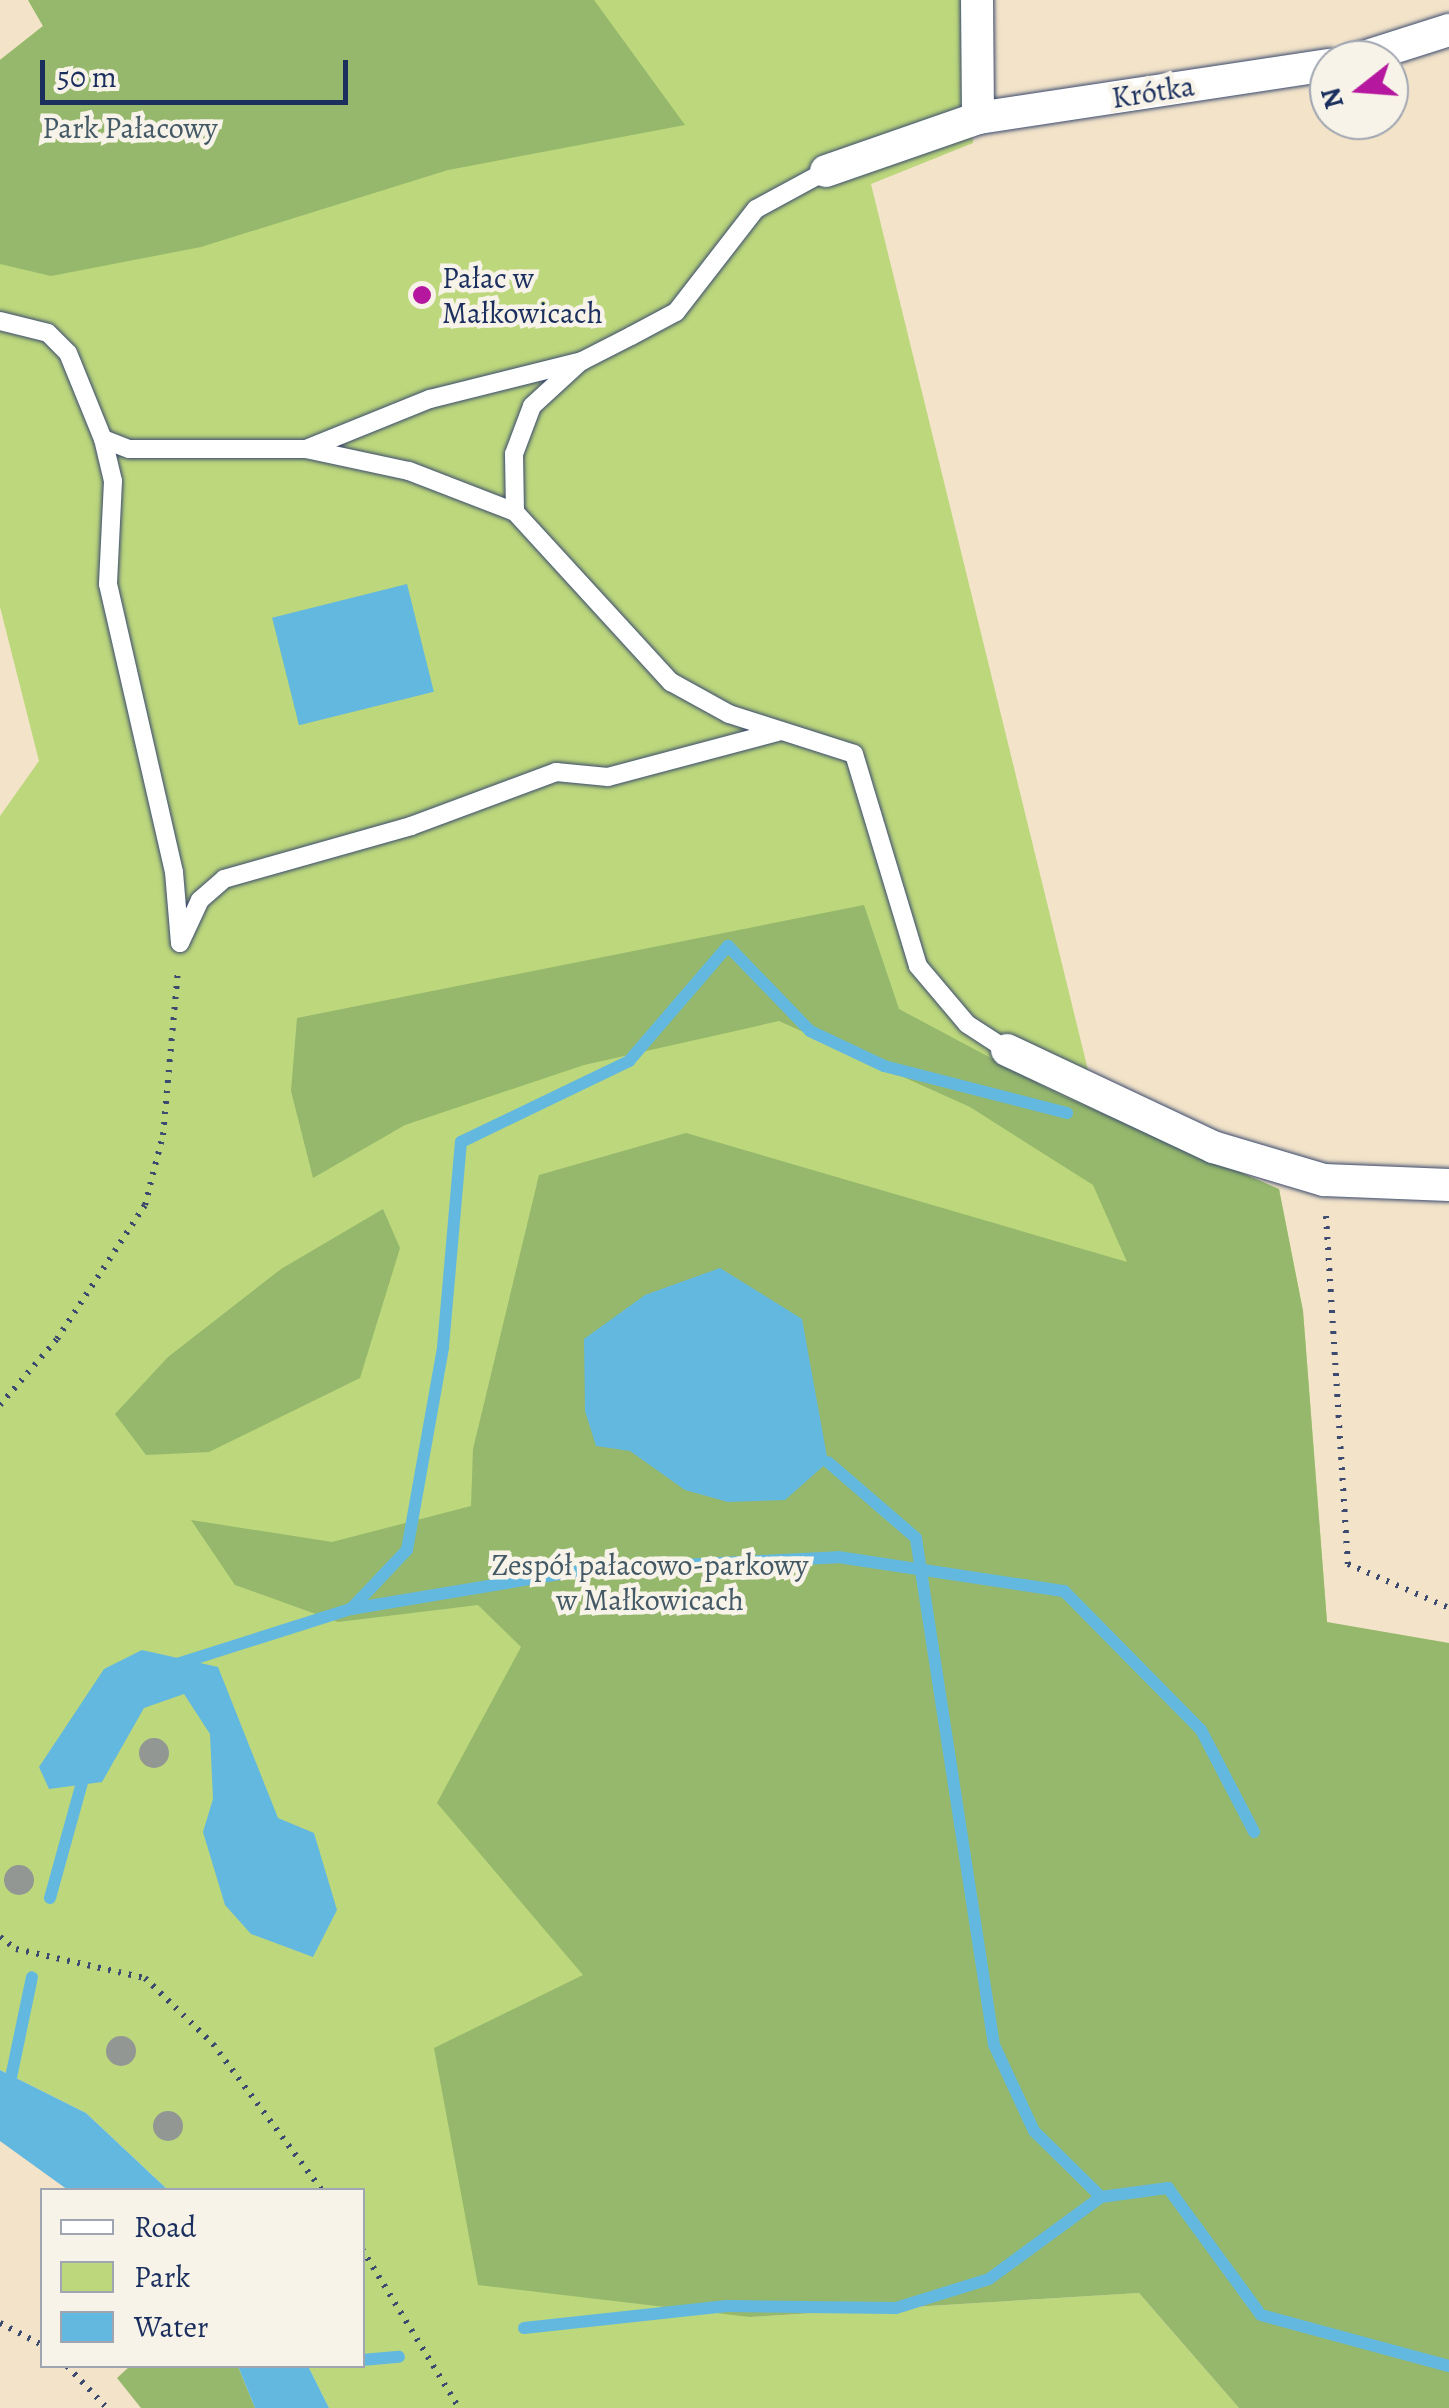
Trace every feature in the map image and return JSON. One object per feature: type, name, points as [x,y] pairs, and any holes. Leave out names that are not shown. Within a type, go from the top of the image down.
[{"type":"street","points":[[977,0],[978,118]]},
{"type":"street","points":[[1409,43],[1449,30]]},
{"type":"street","name":"Krótka","points":[[826,171],[978,118],[1309,68]]},
{"type":"street","points":[[1007,1050],[1213,1148],[1324,1180],[1449,1185]]},
{"type":"lane","points":[[306,449],[430,399],[582,361],[676,312],[756,209],[826,171]]},
{"type":"lane","points":[[0,321],[48,333],[68,353],[103,439],[113,481],[108,584],[174,872],[180,943]]},
{"type":"lane","points":[[515,512],[514,454],[532,406],[582,361]]},
{"type":"lane","points":[[103,439],[130,449],[306,449],[409,471],[515,512],[671,682],[777,732],[854,754],[918,966],[954,1012],[1007,1050]]},
{"type":"lane","points":[[180,943],[200,900],[224,878],[412,826],[556,772],[608,776],[777,732]]},
{"type":"path","points":[[0,1404],[58,1339],[144,1205],[162,1136],[180,943]]},
{"type":"path","points":[[1324,1180],[1348,1564],[1449,1608]]},
{"type":"path","points":[[0,1937],[16,1949],[146,1978],[213,2044],[321,2188]]},
{"type":"path","points":[[365,2254],[459,2408]]},
{"type":"path","points":[[0,2322],[40,2344]]},
{"type":"path","points":[[69,2368],[108,2408]]},
{"type":"green space","name":"Zespół pałacowo-parkowy w Małkowicach","points":[[28,0],[970,0],[973,143],[871,184],[1098,1111],[1279,1189],[1303,1311],[1327,1622],[750,2317],[1139,2293],[1239,2408],[329,2408],[309,2368],[365,2368],[365,2188],[166,2188],[86,2113],[0,2070],[0,816],[39,761],[0,607],[0,60],[43,26]]},
{"type":"green space","name":"Park Pałacowy","points":[[28,0],[594,0],[685,125],[448,170],[201,247],[51,276],[0,264],[0,60],[43,26]]},
{"type":"green space","points":[[864,905],[899,1009],[1060,1095],[1279,1189],[1303,1311],[1327,1622],[1449,1643],[1449,2408],[1239,2408],[1139,2293],[750,2317],[478,2285],[434,2048],[583,1975],[437,1803],[521,1647],[478,1605],[338,1622],[235,1585],[191,1520],[332,1542],[471,1506],[473,1449],[539,1175],[686,1133],[1127,1262],[1093,1185],[970,1107],[779,1021],[584,1065],[405,1125],[313,1178],[291,1091],[297,1018]]},
{"type":"green space","points":[[383,1209],[400,1248],[360,1378],[209,1452],[146,1455],[115,1414],[168,1357],[281,1269]]},
{"type":"green space","points":[[128,2368],[239,2368],[255,2408],[141,2408],[117,2378]]},
{"type":"water","points":[[407,584],[434,692],[299,725],[272,618]]},
{"type":"water","points":[[720,1268],[802,1319],[828,1462],[785,1500],[728,1502],[685,1490],[630,1451],[596,1446],[585,1411],[584,1339],[645,1295]]},
{"type":"water","points":[[142,1650],[218,1667],[278,1818],[314,1833],[337,1910],[313,1957],[251,1934],[225,1905],[203,1832],[213,1799],[210,1734],[184,1694],[144,1708],[102,1782],[49,1789],[39,1767],[104,1669]]},
{"type":"water","points":[[0,2070],[86,2113],[166,2188],[65,2188],[0,2141]]},
{"type":"water","points":[[239,2368],[309,2368],[329,2408],[255,2408]]},
{"type":"waterway","points":[[174,1665],[351,1609],[407,1550],[443,1347],[461,1142],[629,1061],[728,946],[810,1031],[884,1066],[1067,1113]]},
{"type":"waterway","points":[[524,2328],[727,2306],[896,2308],[989,2279],[1101,2197],[1034,2131],[994,2045],[916,1538],[828,1462]]},
{"type":"waterway","points":[[351,1609],[584,1570],[838,1557],[1064,1591],[1201,1730],[1254,1832]]},
{"type":"waterway","points":[[50,1898],[86,1768]]},
{"type":"waterway","points":[[9,2087],[32,1977]]},
{"type":"waterway","points":[[1101,2197],[1168,2188],[1261,2315],[1449,2366]]},
{"type":"waterway","points":[[365,2360],[399,2357]]},
{"type":"place","name":"Pałac w Małkowicach","points":[[422,295]]}]
